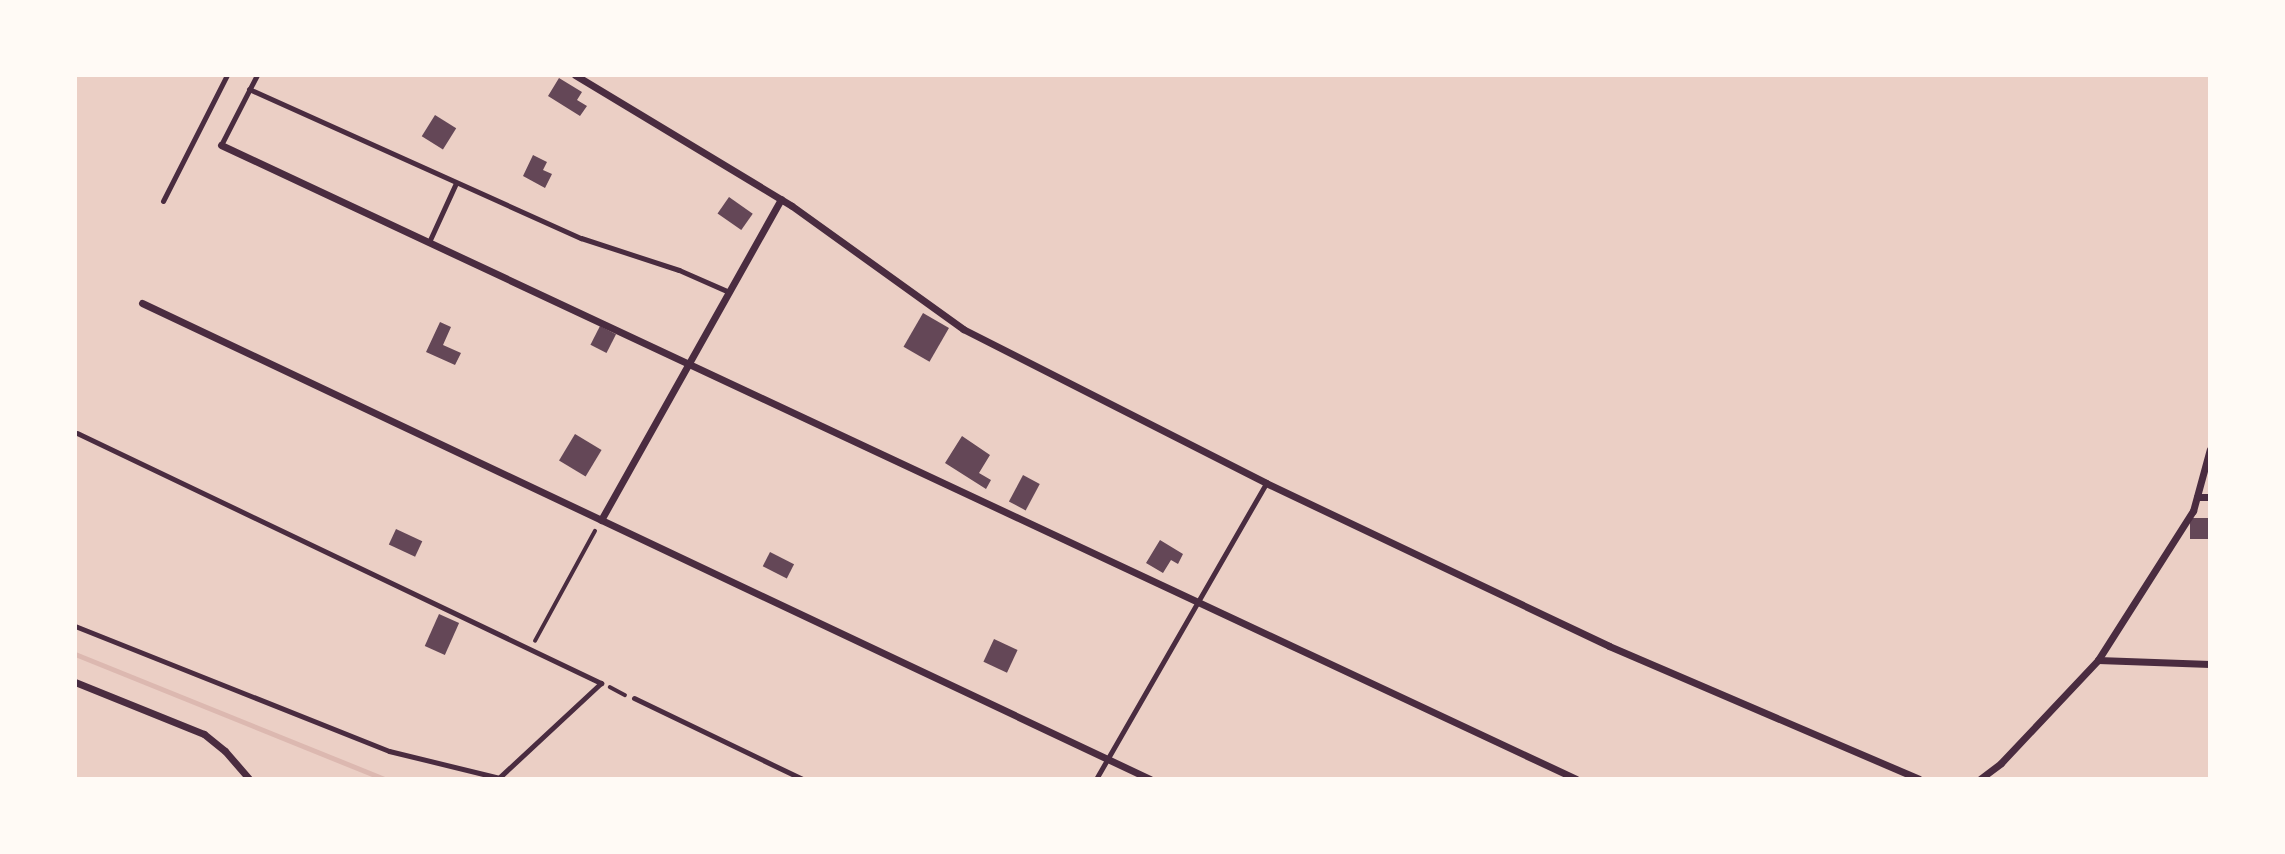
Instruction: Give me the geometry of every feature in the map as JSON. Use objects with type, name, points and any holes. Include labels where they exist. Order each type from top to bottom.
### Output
[{"type":"street","points":[[575,75],[781,199],[963,329],[1266,483],[1609,646],[1919,779]]},
{"type":"street","points":[[221,145],[1576,779]]},
{"type":"street","points":[[601,520],[781,199]]},
{"type":"street","points":[[142,303],[1150,779]]},
{"type":"street","points":[[1980,779],[2001,763],[2098,660],[2193,511],[2210,449]]},
{"type":"street","points":[[2197,497],[2210,497]]},
{"type":"street","points":[[2098,660],[2210,664]]},
{"type":"street","points":[[75,682],[204,734],[225,751],[249,779]]},
{"type":"lane","points":[[163,201],[227,75]]},
{"type":"lane","points":[[221,145],[257,75]]},
{"type":"lane","points":[[249,89],[581,237],[667,265],[729,292]]},
{"type":"lane","points":[[429,242],[456,183]]},
{"type":"lane","points":[[75,626],[389,751],[502,778],[601,683],[77,433]]},
{"type":"lane","points":[[1096,779],[1266,483]]},
{"type":"lane","points":[[634,698],[802,779]]},
{"type":"path","points":[[530,649],[601,520]]},
{"type":"path","points":[[601,683],[634,698]]},
{"type":"shaded area","points":[[75,75],[2210,75],[2210,779],[75,779]]},
{"type":"building","points":[[559,78],[582,92],[577,100],[587,106],[580,116],[548,96]]},
{"type":"building","points":[[435,115],[456,128],[443,149],[422,136]]},
{"type":"building","points":[[533,155],[547,162],[543,170],[552,174],[545,188],[523,176]]},
{"type":"building","points":[[729,197],[753,214],[741,230],[718,213]]},
{"type":"building","points":[[923,313],[949,328],[929,362],[904,347]]},
{"type":"building","points":[[440,322],[451,327],[443,345],[461,353],[455,365],[426,352]]},
{"type":"building","points":[[600,326],[616,334],[607,353],[590,345]]},
{"type":"building","points":[[575,434],[602,450],[586,477],[559,461]]},
{"type":"building","points":[[962,436],[990,455],[979,473],[991,480],[986,489],[945,463]]},
{"type":"building","points":[[1023,475],[1040,484],[1026,510],[1009,501]]},
{"type":"building","points":[[2190,518],[2210,518],[2210,539],[2190,539]]},
{"type":"building","points":[[396,529],[422,541],[415,557],[389,544]]},
{"type":"building","points":[[1160,540],[1183,554],[1178,564],[1171,560],[1163,573],[1146,563]]},
{"type":"building","points":[[770,552],[794,564],[787,579],[763,566]]},
{"type":"building","points":[[439,614],[459,623],[445,655],[425,646]]},
{"type":"building","points":[[994,639],[1018,650],[1007,673],[983,662]]},
{"type":"waterway","points":[[75,654],[384,779]]}]
